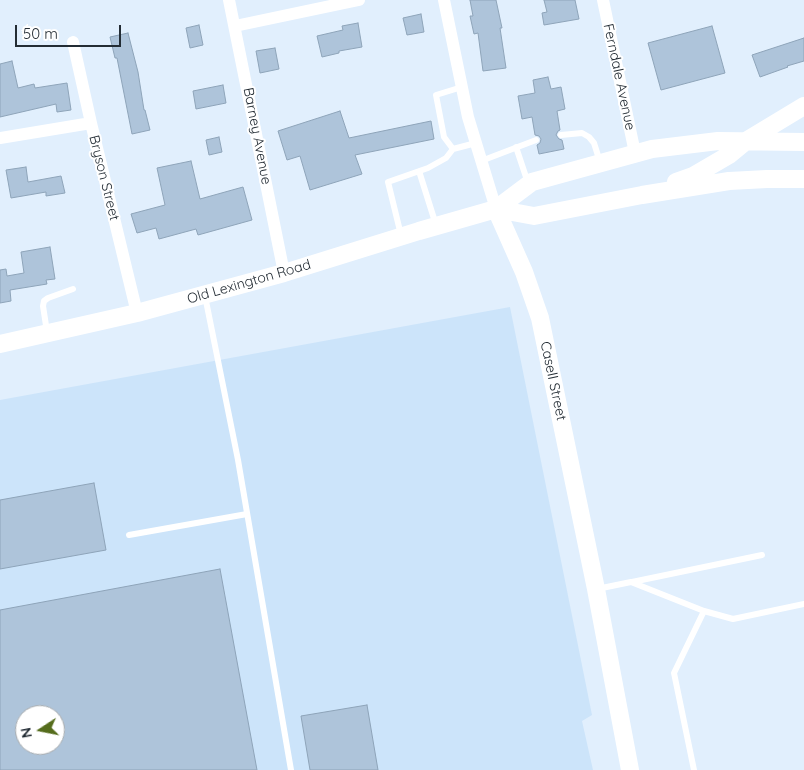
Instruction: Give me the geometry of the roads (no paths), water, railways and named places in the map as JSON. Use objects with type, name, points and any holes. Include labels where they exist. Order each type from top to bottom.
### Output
[{"type":"main road","points":[[642,195],[694,176],[729,155],[746,141],[804,106]]},
{"type":"main road","name":"Old Lexington Road","points":[[0,344],[137,313],[284,273],[496,209],[532,182],[635,153],[652,149],[718,141],[804,142]]},
{"type":"main road","points":[[642,195],[729,181],[804,179]]},
{"type":"main road","name":"Old Lexington Road","points":[[496,209],[534,216],[642,195]]},
{"type":"main road","name":"Casell Street","points":[[496,209],[524,272],[540,318],[596,589],[630,770]]},
{"type":"street","name":"Barney Avenue","points":[[229,0],[284,273]]},
{"type":"street","points":[[235,26],[359,0]]},
{"type":"street","name":"Casell Street","points":[[444,0],[468,117],[496,209]]},
{"type":"street","name":"Ferndale Avenue","points":[[603,0],[635,153]]},
{"type":"street","name":"Bryson Street","points":[[73,42],[137,313]]},
{"type":"street","points":[[0,138],[91,123]]},
{"type":"lane","points":[[453,149],[444,137],[436,95],[462,87]]},
{"type":"lane","points":[[561,135],[582,133],[589,137],[594,143],[600,163]]},
{"type":"lane","points":[[481,160],[536,140]]},
{"type":"lane","points":[[402,237],[388,182],[428,168],[446,158],[453,149],[476,143]]},
{"type":"lane","points":[[516,147],[528,184]]},
{"type":"lane","points":[[419,171],[436,226]]},
{"type":"lane","points":[[47,334],[44,301],[73,289]]},
{"type":"lane","points":[[204,295],[238,460],[291,770]]},
{"type":"lane","points":[[129,535],[247,514]]},
{"type":"lane","points":[[596,589],[762,555]]},
{"type":"lane","points":[[631,582],[704,611],[733,619],[804,604]]},
{"type":"lane","points":[[694,770],[674,673],[704,611]]}]
